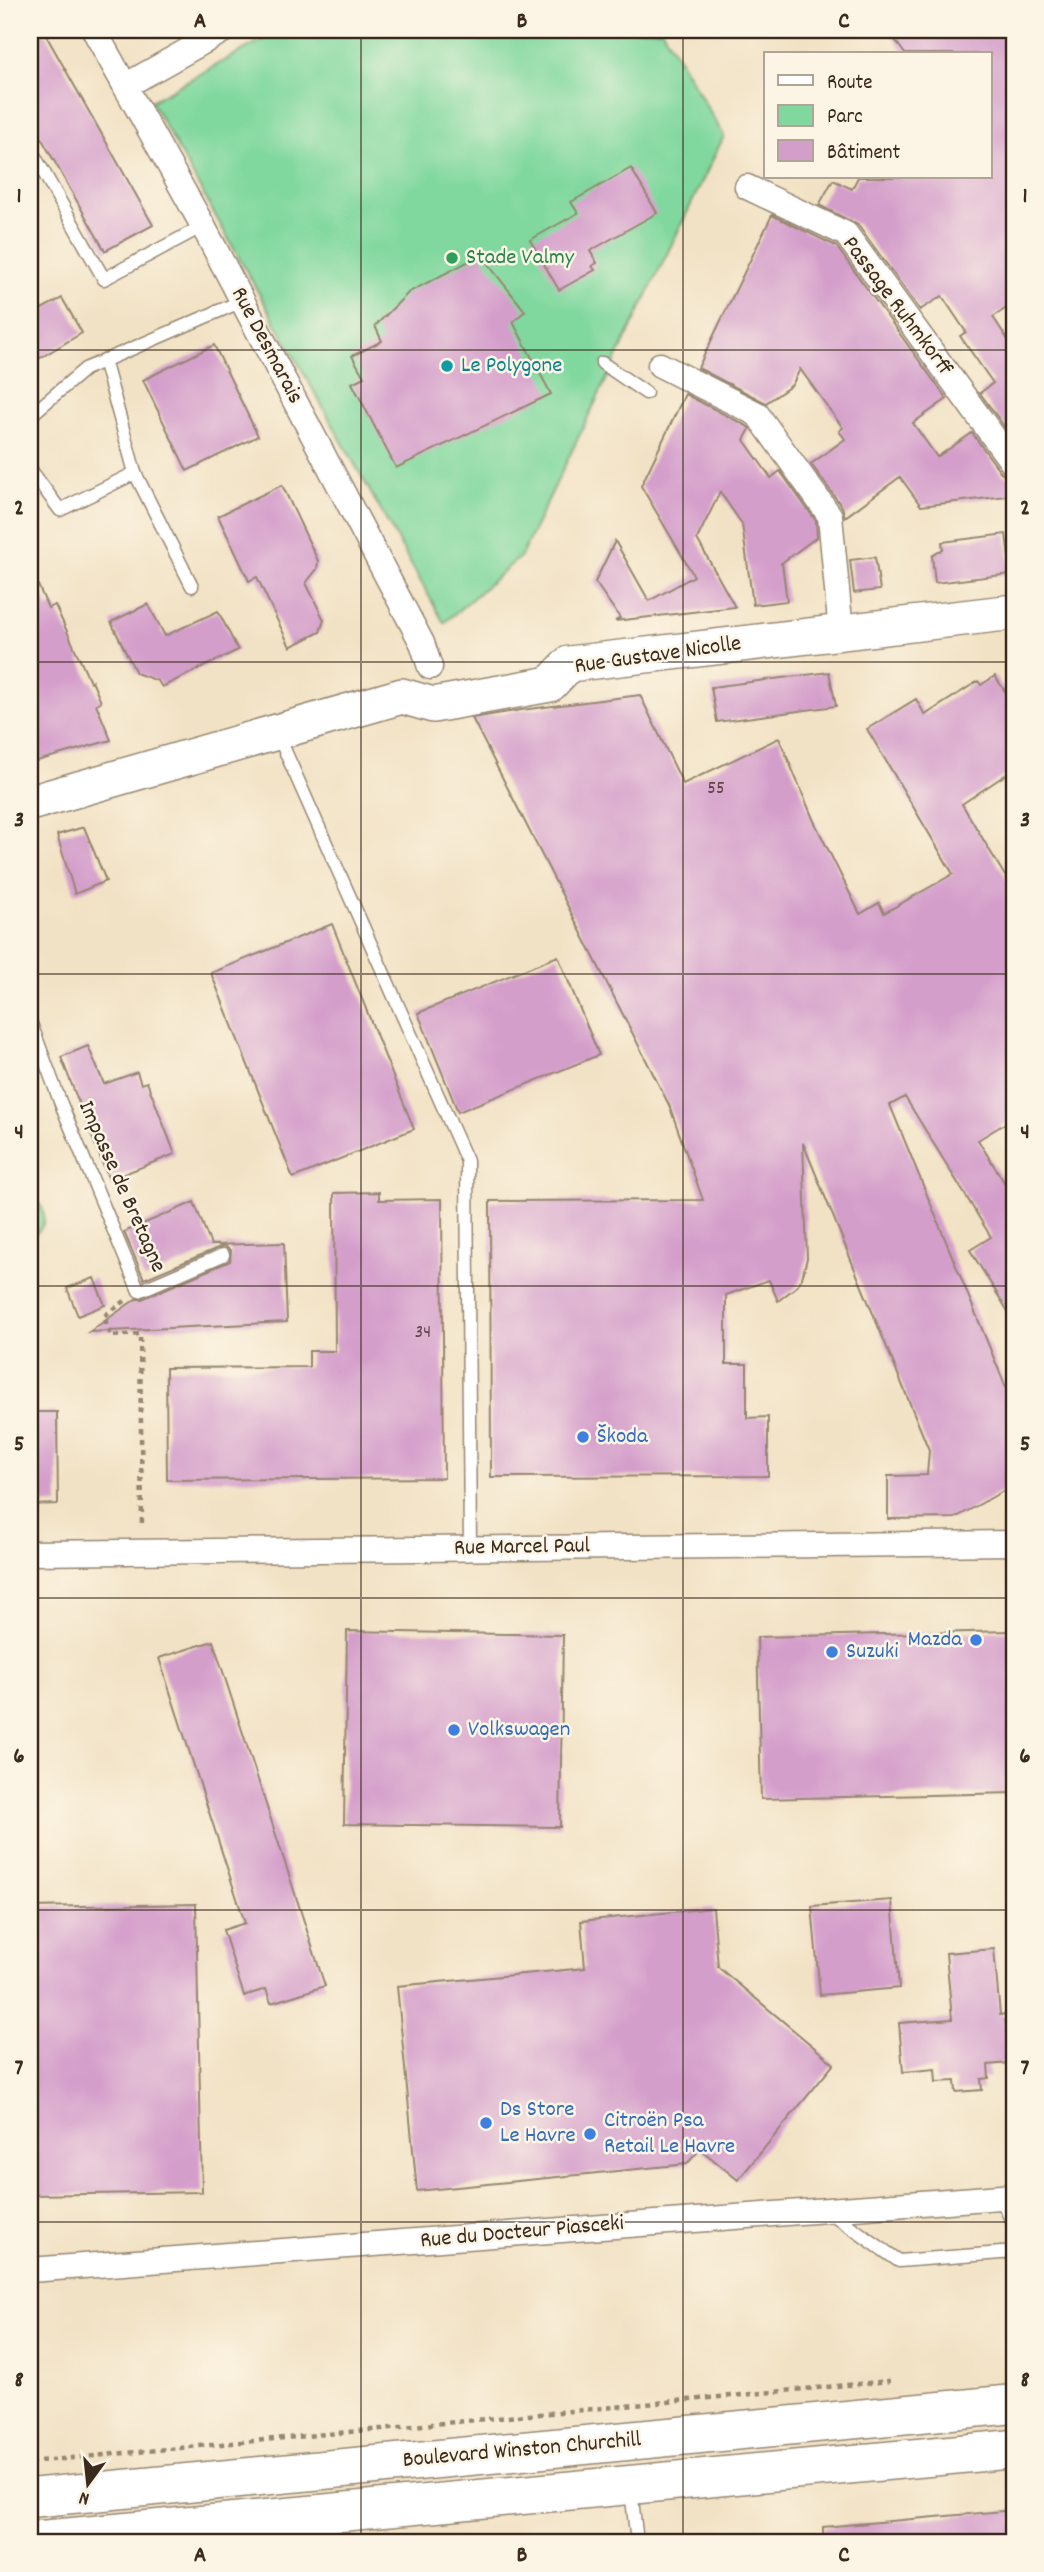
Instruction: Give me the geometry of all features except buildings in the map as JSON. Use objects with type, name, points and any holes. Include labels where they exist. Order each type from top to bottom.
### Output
[{"type":"main road","name":"Boulevard Winston Churchill","points":[[30,2498],[1014,2404]]},
{"type":"main road","name":"Boulevard Winston Churchill","points":[[30,2541],[1014,2449]]},
{"type":"street","name":"Rue Desmarais","points":[[94,30],[203,226],[422,643],[430,667]]},
{"type":"street","points":[[125,86],[224,30]]},
{"type":"street","name":"Passage Ruhmkorff","points":[[747,187],[846,234],[1014,465]]},
{"type":"street","points":[[660,365],[757,414],[830,516],[841,632]]},
{"type":"street","name":"Rue Gustave Nicolle","points":[[30,803],[392,699],[433,705],[550,684],[569,664],[1014,612]]},
{"type":"street","name":"Rue Marcel Paul","points":[[30,1553],[1014,1542]]},
{"type":"street","name":"Rue du Docteur Piasceki","points":[[30,2270],[1007,2196]]},
{"type":"lane","points":[[30,148],[104,279],[203,226]]},
{"type":"lane","points":[[30,416],[85,369],[242,301]]},
{"type":"lane","points":[[104,360],[135,473],[192,586]]},
{"type":"lane","points":[[602,363],[646,393]]},
{"type":"lane","points":[[30,469],[60,510],[135,473]]},
{"type":"lane","points":[[277,732],[467,1161],[470,1548]]},
{"type":"lane","name":"Impasse de Bretagne","points":[[30,1021],[66,1116],[139,1290],[223,1255]]},
{"type":"lane","points":[[1007,2196],[1014,2225]]},
{"type":"lane","points":[[825,2209],[898,2261],[1014,2252]]},
{"type":"lane","points":[[630,2484],[637,2542]]},
{"type":"path","points":[[139,1290],[104,1317],[111,1336],[140,1334],[142,1551]]},
{"type":"path","points":[[30,2462],[903,2380]]},
{"type":"green space","name":"Stade Valmy","points":[[280,30],[662,30],[724,136],[521,556],[444,623],[151,101]]},
{"type":"green space","points":[[30,1196],[40,1205],[44,1217],[41,1228],[30,1237]]},
{"type":"place","name":"Stade Valmy","points":[[452,258]]},
{"type":"place","name":"Le Polygone","points":[[447,366]]},
{"type":"place","name":"Škoda","points":[[583,1437]]},
{"type":"place","name":"Mazda","points":[[976,1640]]},
{"type":"place","name":"Suzuki","points":[[832,1652]]},
{"type":"place","name":"Volkswagen","points":[[454,1730]]},
{"type":"place","name":"Ds Store Le Havre","points":[[486,2123]]},
{"type":"place","name":"Citroën Psa Retail Le Havre","points":[[590,2134]]}]
